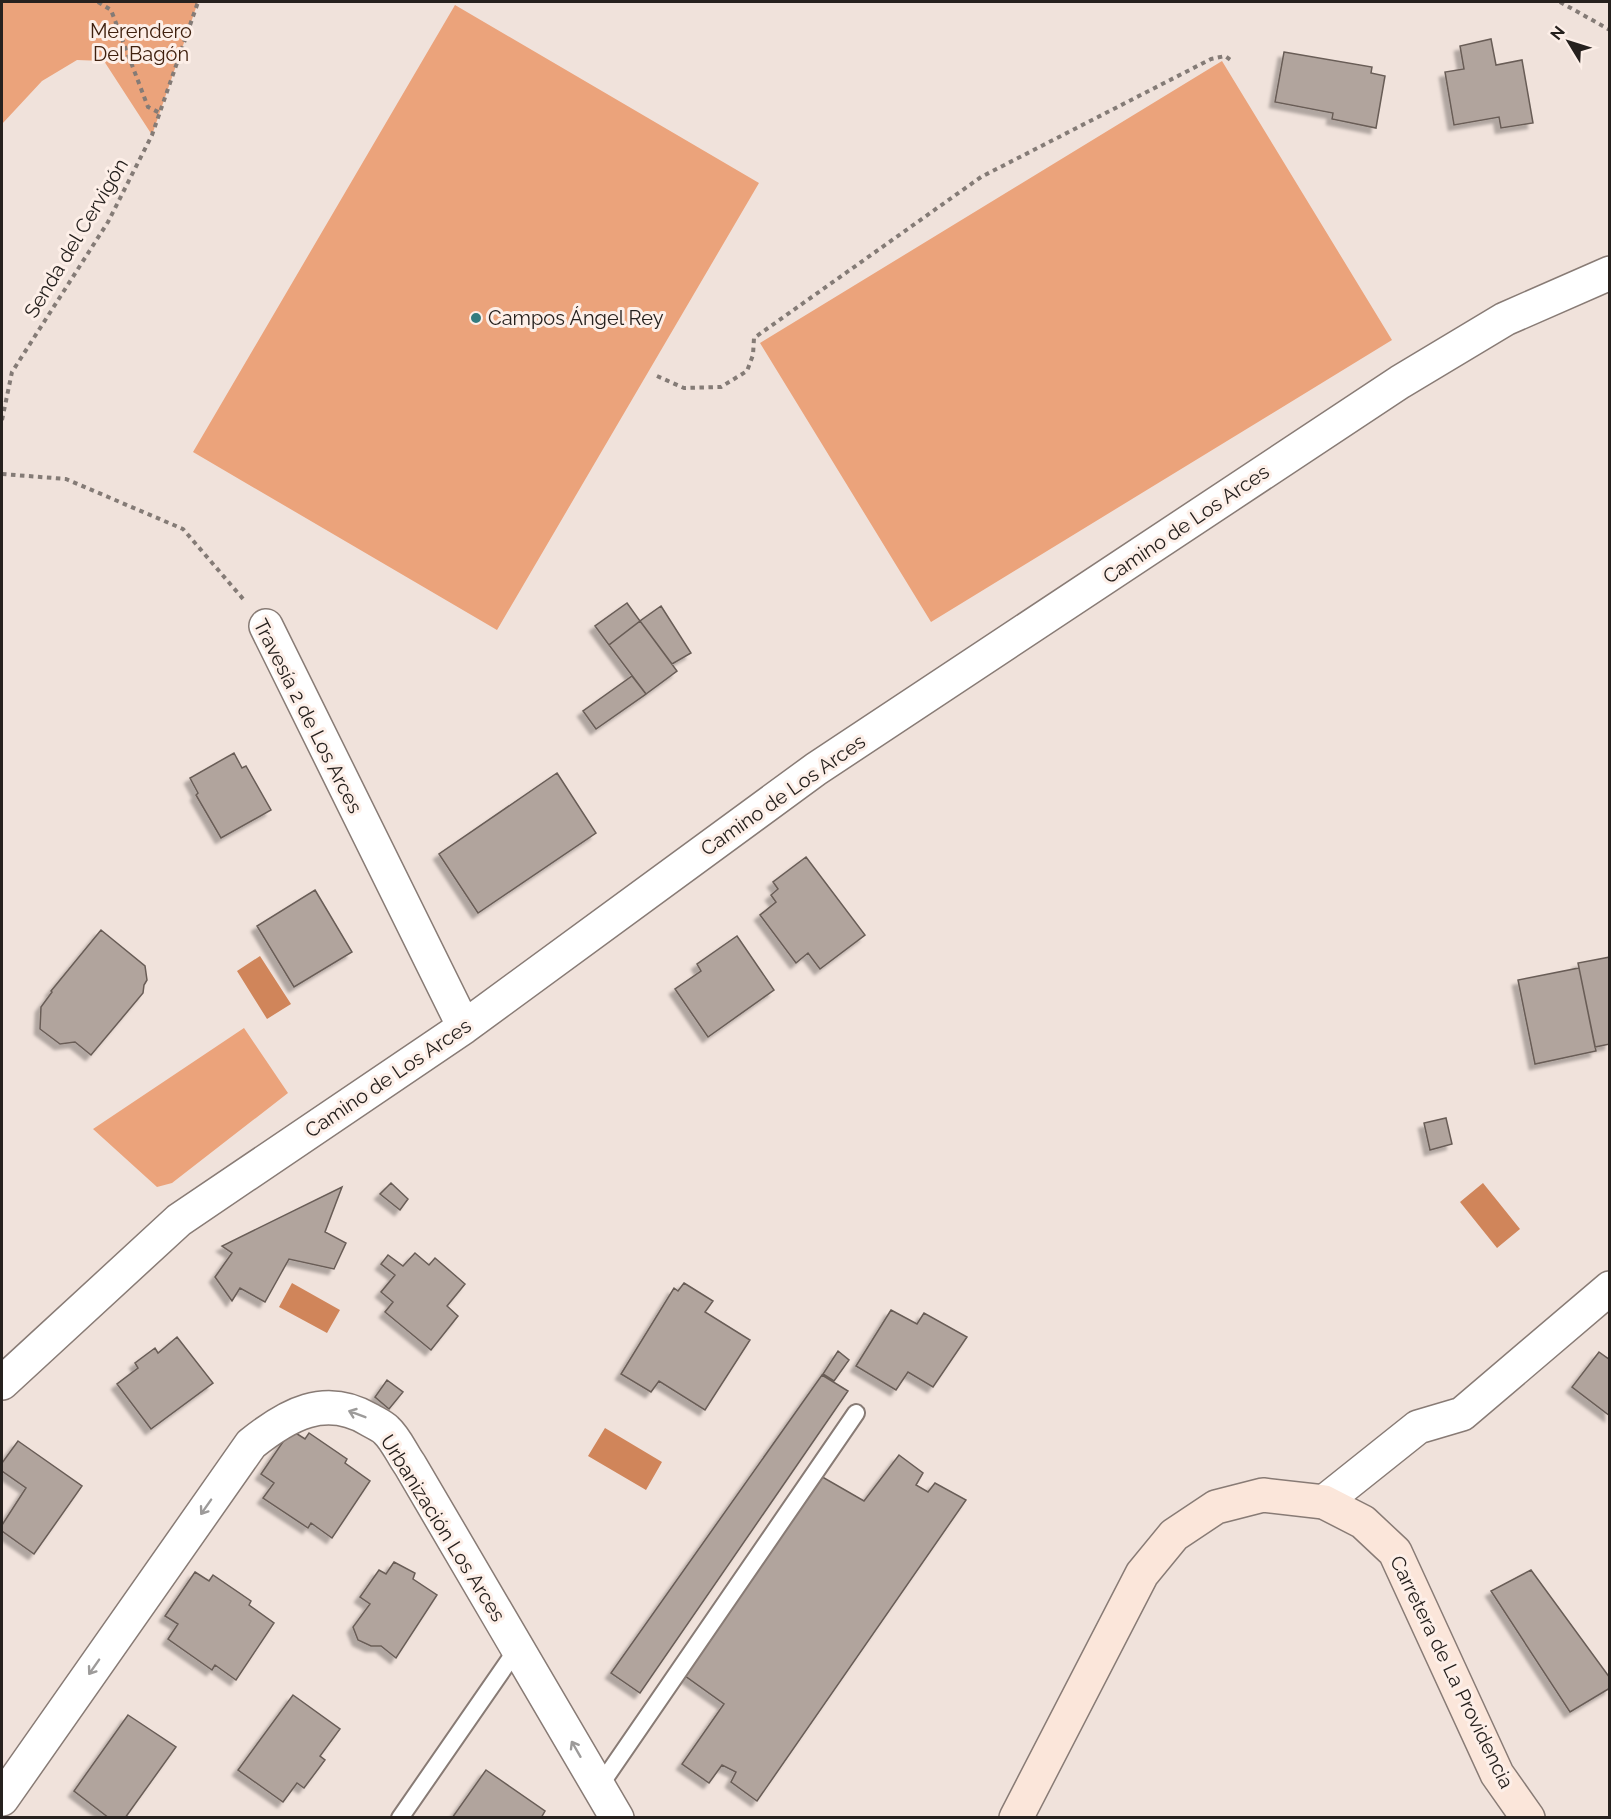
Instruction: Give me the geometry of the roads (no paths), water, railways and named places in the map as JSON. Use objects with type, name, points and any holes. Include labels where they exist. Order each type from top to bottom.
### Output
[{"type":"street","name":"Camino de Los Arces","points":[[2,1383],[179,1220],[464,1027],[816,769],[1400,382],[1505,319],[1610,273]]},
{"type":"street","name":"Travesía 2 de Los Arces","points":[[266,626],[464,1027]]},
{"type":"street","points":[[1324,1502],[1418,1427],[1462,1414],[1610,1288]]},
{"type":"street","name":"Urbanización Los Arces","points":[[2,1799],[251,1444],[276,1424],[305,1411],[334,1407],[361,1414],[387,1430],[410,1465],[617,1818]]},
{"type":"street","name":"Carretera de La Providencia","points":[[1016,1818],[1142,1574],[1174,1535],[1216,1507],[1263,1495],[1324,1502],[1363,1522],[1395,1552],[1497,1774],[1528,1818]]},
{"type":"lane","points":[[599,1787],[856,1413]]},
{"type":"lane","points":[[400,1818],[517,1649]]},
{"type":"place","name":"Campos Ángel Rey","points":[[476,318]]},
{"type":"park label","name":"Merendero Del Bagón","points":[[141,42]]}]
